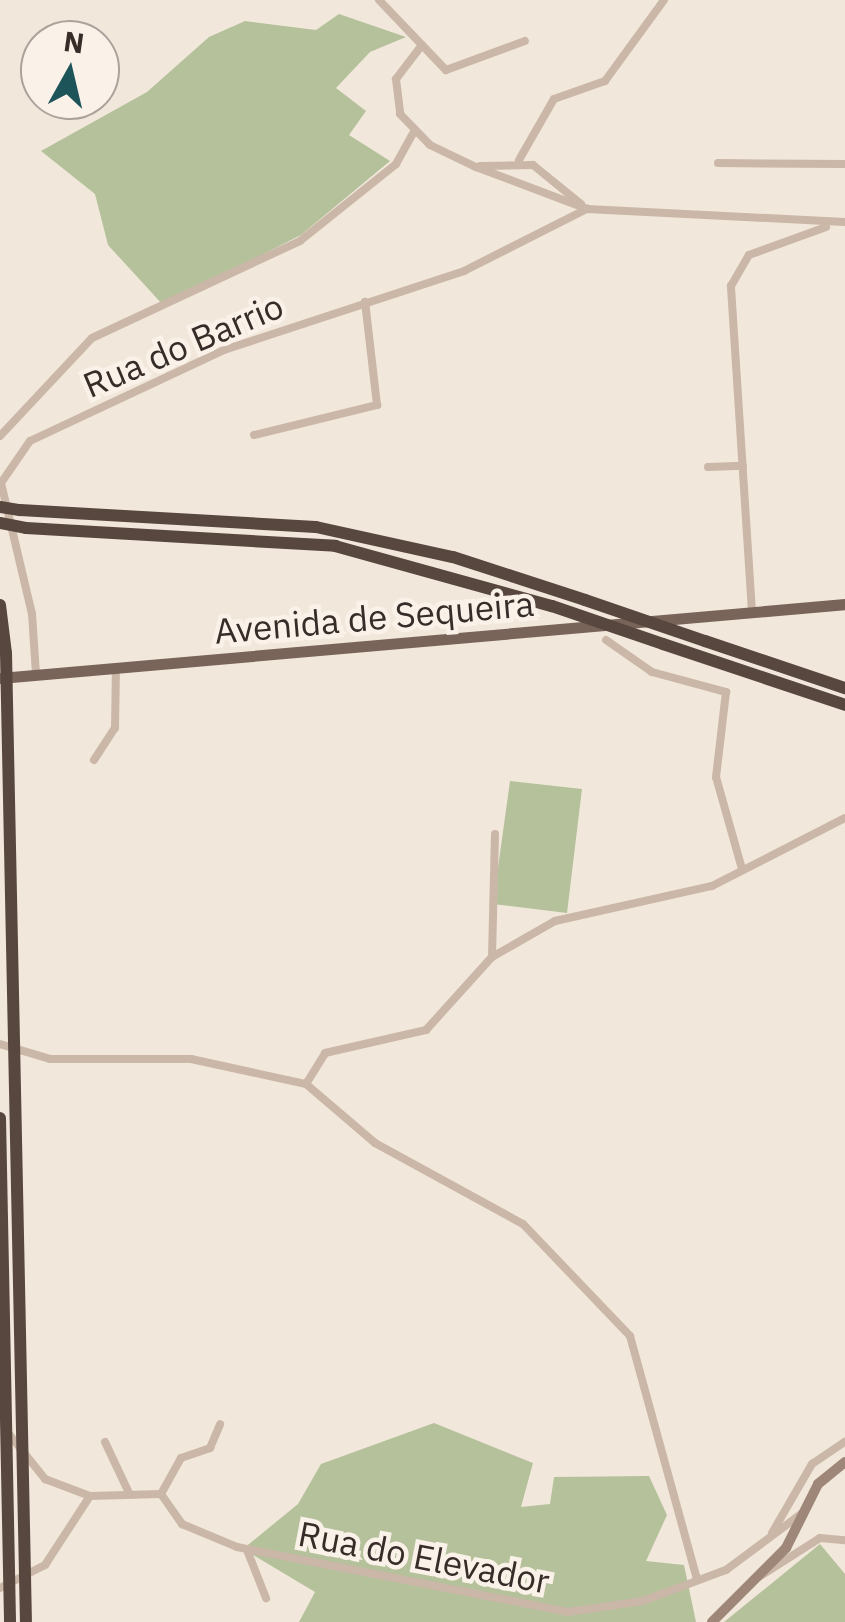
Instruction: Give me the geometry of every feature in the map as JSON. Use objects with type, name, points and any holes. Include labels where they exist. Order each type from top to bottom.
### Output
[{"type":"highway","points":[[0,506],[316,527],[452,556],[845,688]]},
{"type":"highway","points":[[0,523],[26,528],[335,546],[552,606],[845,705]]},
{"type":"highway","points":[[0,604],[6,652],[26,1622]]},
{"type":"highway","points":[[0,1118],[10,1622]]},
{"type":"main road","name":"Avenida de Sequeira","points":[[0,678],[845,604]]},
{"type":"street","points":[[379,0],[446,70],[526,41]]},
{"type":"street","points":[[519,160],[554,100],[605,81],[664,0]]},
{"type":"street","points":[[422,46],[396,79],[414,132],[476,167],[587,209],[798,230],[845,222]]},
{"type":"street","points":[[0,436],[92,338],[300,241],[396,164],[414,132]]},
{"type":"street","points":[[476,167],[519,160],[587,209]]},
{"type":"street","points":[[718,163],[845,164]]},
{"type":"street","name":"Rua do Barrio","points":[[36,674],[3,470],[53,429],[224,350],[464,271],[587,209]]},
{"type":"street","points":[[752,612],[732,286],[737,268],[798,230]]},
{"type":"street","points":[[254,435],[377,405],[365,302]]},
{"type":"street","points":[[708,467],[743,466]]},
{"type":"street","points":[[606,640],[652,672],[726,692],[716,777],[742,870]]},
{"type":"street","points":[[94,760],[115,728],[116,668]]},
{"type":"street","points":[[306,1084],[325,1052],[426,1030],[492,957],[555,921],[712,886],[845,818]]},
{"type":"street","points":[[492,957],[495,834]]},
{"type":"street","points":[[0,1044],[50,1059],[191,1058],[306,1084],[375,1143],[523,1224],[630,1336],[697,1580]]},
{"type":"street","points":[[0,1420],[35,1472],[90,1496],[160,1494],[181,1458],[210,1448],[220,1424]]},
{"type":"street","points":[[105,1442],[128,1494]]},
{"type":"street","points":[[770,1537],[812,1464],[845,1442]]},
{"type":"street","points":[[712,1622],[786,1548],[825,1475],[845,1462]]},
{"type":"street","name":"Rua do Elevador","points":[[160,1494],[182,1524],[248,1550],[567,1612],[697,1580],[804,1512]]},
{"type":"street","points":[[0,1588],[45,1565],[90,1496]]},
{"type":"street","points":[[754,1580],[820,1538],[845,1540]]},
{"type":"street","points":[[248,1550],[266,1598]]},
{"type":"green space","points":[[339,14],[406,37],[370,52],[336,88],[366,111],[349,135],[390,161],[301,235],[163,305],[108,245],[95,194],[41,151],[97,120],[120,120],[120,107],[147,92],[209,37],[245,21],[316,30]]},
{"type":"green space","points":[[510,781],[582,789],[567,913],[493,904]]},
{"type":"green space","points":[[434,1423],[533,1463],[521,1507],[550,1504],[554,1477],[649,1476],[667,1515],[646,1561],[684,1565],[696,1622],[299,1622],[315,1592],[243,1549],[298,1504],[321,1464]]},
{"type":"green space","points":[[820,1544],[845,1574],[845,1622],[724,1622]]}]
